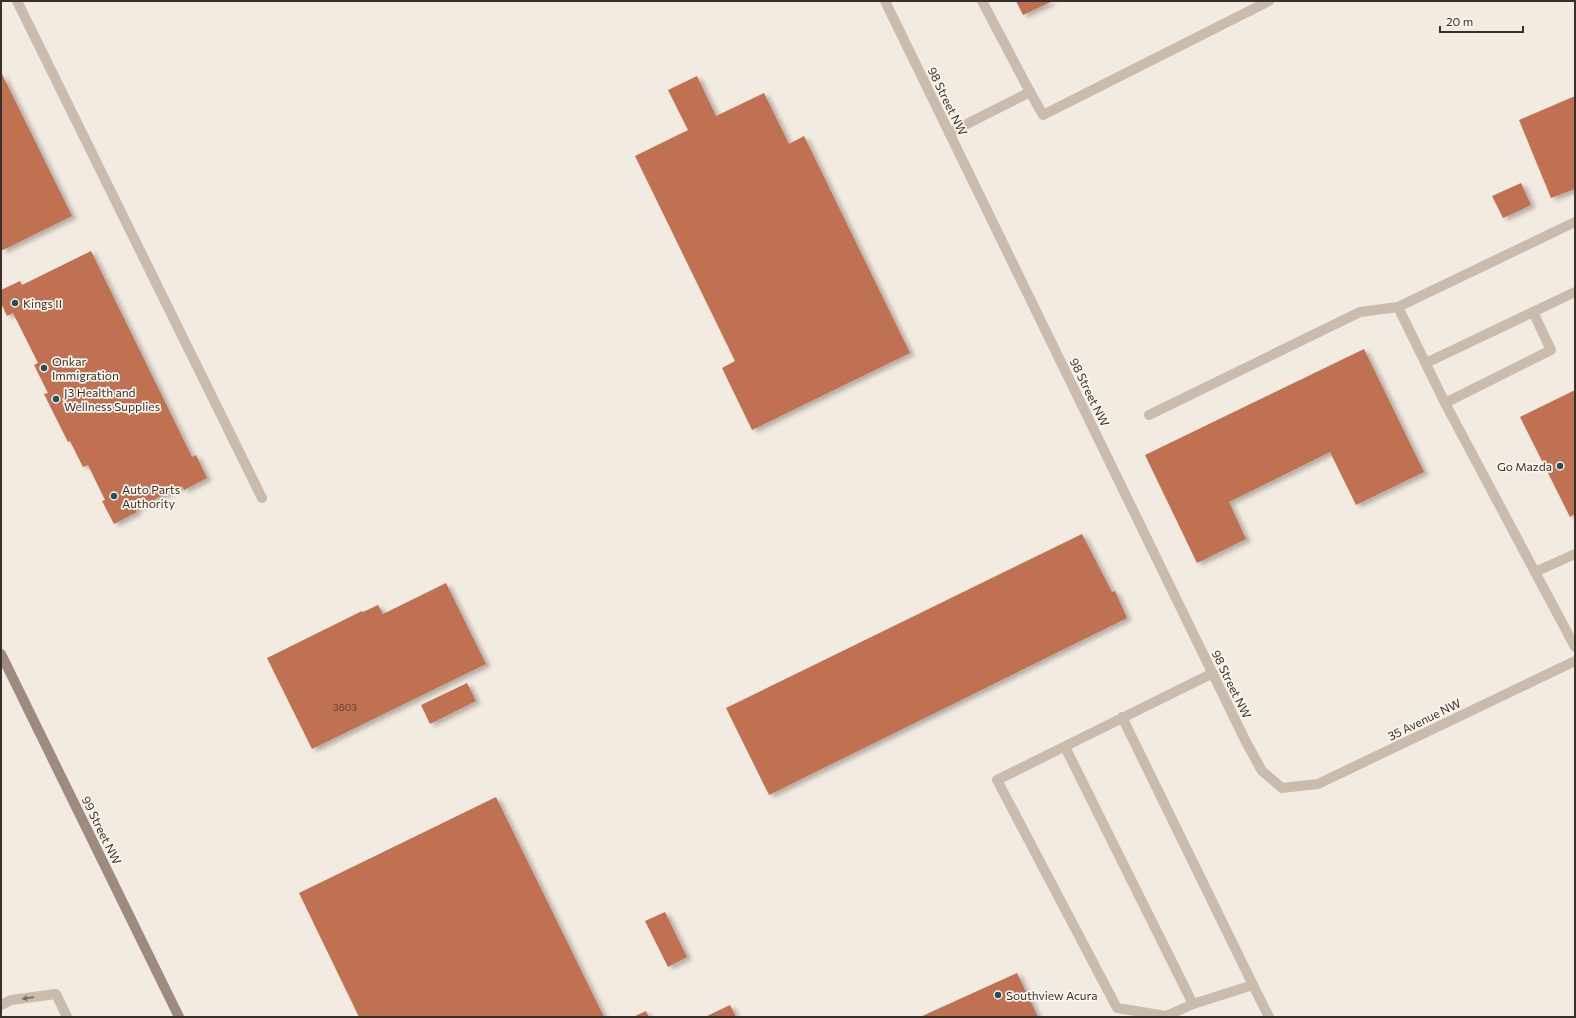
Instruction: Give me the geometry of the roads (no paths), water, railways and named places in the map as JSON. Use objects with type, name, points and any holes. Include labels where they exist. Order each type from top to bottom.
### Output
[{"type":"main road","name":"99 Street NW","points":[[1,654],[179,1017]]},
{"type":"street","points":[[17,1],[262,498]]},
{"type":"street","name":"98 Street NW","points":[[885,1],[1262,771],[1282,788]]},
{"type":"street","points":[[982,1],[1043,115],[1269,1]]},
{"type":"street","points":[[949,133],[1030,92]]},
{"type":"street","points":[[1149,415],[1360,312],[1398,307],[1575,222]]},
{"type":"street","points":[[1426,363],[1575,292]]},
{"type":"street","points":[[1398,307],[1445,403],[1575,647]]},
{"type":"street","points":[[1445,403],[1551,350],[1533,312]]},
{"type":"street","points":[[1535,572],[1575,554]]},
{"type":"street","name":"35 Avenue NW","points":[[1282,788],[1318,784],[1575,661]]},
{"type":"street","points":[[1213,673],[997,780],[1117,1008],[1166,1016],[1193,1004],[1253,985]]},
{"type":"street","points":[[1122,717],[1269,1017]]},
{"type":"street","points":[[1065,747],[1193,1004]]},
{"type":"street","points":[[1,1005],[11,1000],[56,994],[67,1017]]},
{"type":"place","name":"Kings II","points":[[15,303]]},
{"type":"place","name":"Onkar Immigration","points":[[44,368]]},
{"type":"place","name":"J3 Health and Wellness Supplies","points":[[56,399]]},
{"type":"place","name":"Go Mazda","points":[[1560,466]]},
{"type":"place","name":"Auto Parts Authority","points":[[114,496]]},
{"type":"place","name":"Southview Acura","points":[[998,995]]}]
